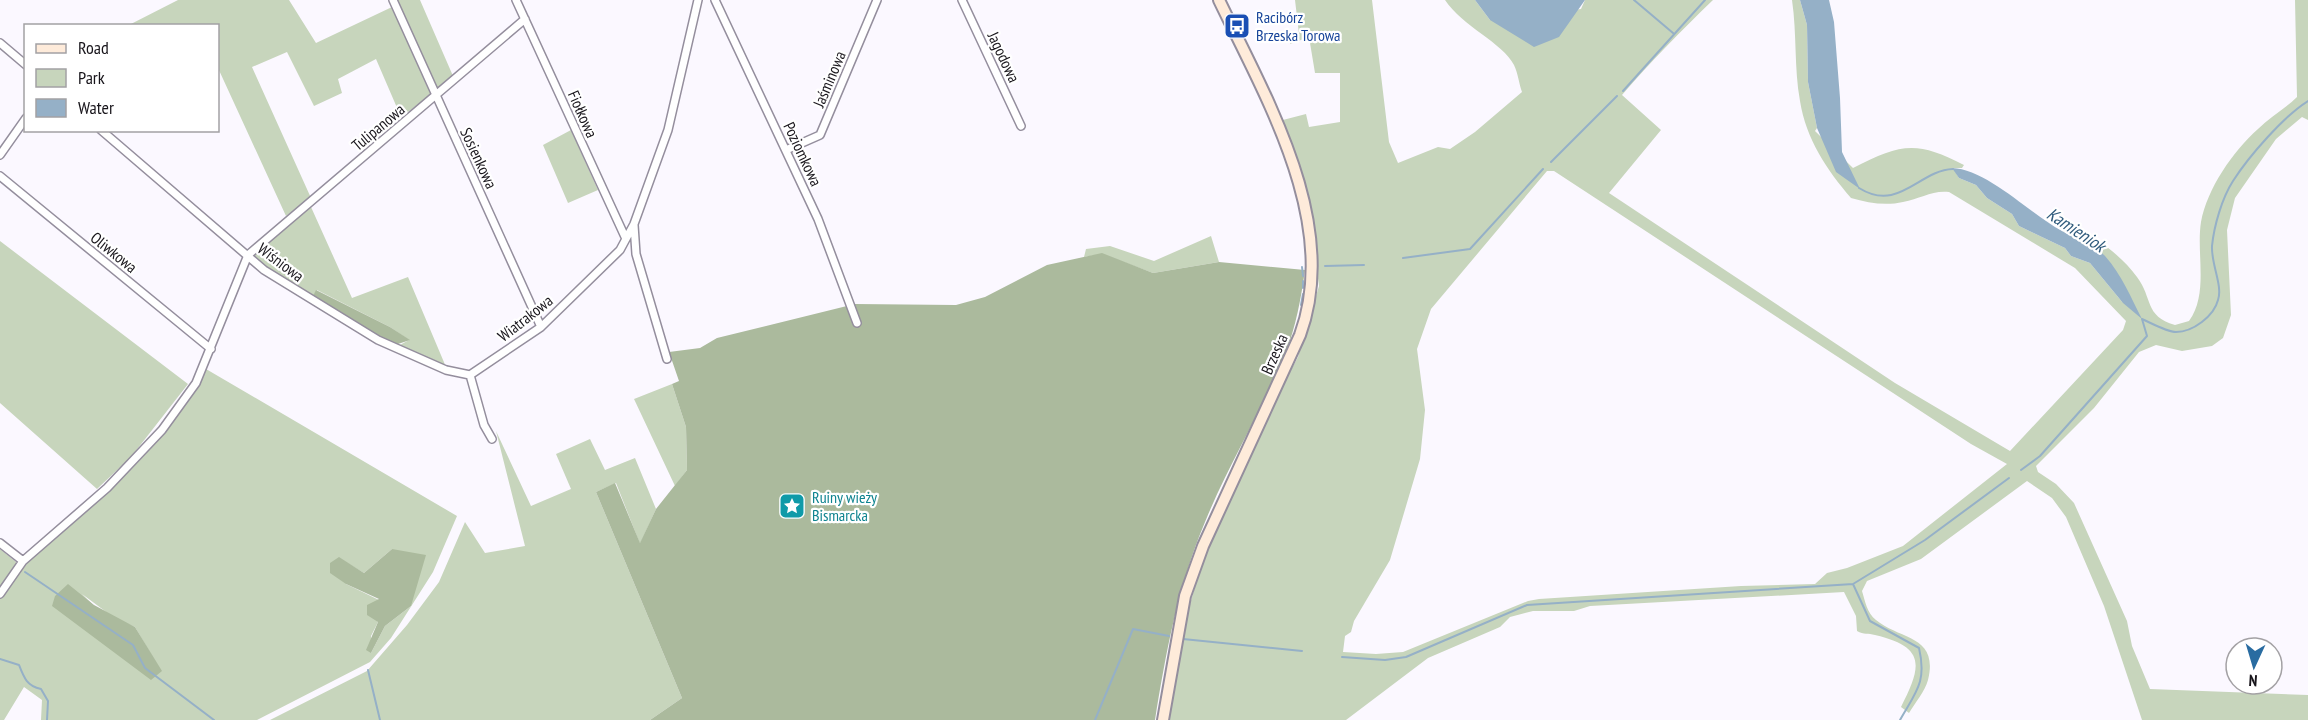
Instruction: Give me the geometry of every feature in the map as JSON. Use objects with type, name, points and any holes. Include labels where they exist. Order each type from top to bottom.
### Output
[{"type":"street","name":"Sosienkowa","points":[[393,0],[541,327]]},
{"type":"street","name":"Fiołkowa","points":[[516,0],[626,238]]},
{"type":"street","name":"Wiatrakowa","points":[[470,375],[541,327],[620,250],[634,224],[668,130],[698,0]]},
{"type":"street","name":"Poziomkowa","points":[[715,0],[818,219],[857,322]]},
{"type":"street","name":"Jaśminowa","points":[[786,150],[820,135],[877,0]]},
{"type":"street","name":"Jagodowa","points":[[962,0],[1021,126]]},
{"type":"street","name":"Brzeska","points":[[1163,720],[1185,596],[1203,546],[1300,335],[1310,302],[1313,278],[1311,240],[1296,178],[1269,106],[1219,0]]},
{"type":"street","name":"Tulipanowa","points":[[248,255],[525,19]]},
{"type":"street","points":[[0,43],[24,63]]},
{"type":"street","points":[[0,155],[24,121]]},
{"type":"street","name":"Wiśniowa","points":[[103,132],[264,270],[303,296],[378,340],[446,370],[470,375]]},
{"type":"street","name":"Oliwkowa","points":[[0,176],[211,349]]},
{"type":"street","name":"Wiatrakowa","points":[[634,224],[636,254],[667,359]]},
{"type":"street","points":[[620,250],[636,254]]},
{"type":"street","points":[[0,594],[23,561],[106,488],[162,430],[196,383],[248,255]]},
{"type":"street","points":[[470,375],[484,424],[492,439]]},
{"type":"street","points":[[0,543],[23,561]]},
{"type":"green space","points":[[178,0],[289,0],[316,43],[392,7],[431,95],[401,117],[376,59],[338,79],[342,93],[314,106],[287,52],[252,67],[311,198],[286,216],[219,70],[219,24],[131,24]]},
{"type":"green space","points":[[396,0],[420,0],[453,76],[438,89],[436,89]]},
{"type":"green space","points":[[1295,0],[1372,0],[1389,142],[1398,163],[1438,147],[1450,149],[1475,132],[1522,92],[1514,65],[1509,57],[1461,18],[1445,0],[1475,0],[1490,20],[1581,9],[1585,0],[1713,0],[1666,46],[1622,95],[1661,130],[1609,193],[1895,383],[2010,451],[2123,330],[2126,321],[2075,268],[1949,192],[1937,192],[1890,204],[1870,203],[1851,198],[1812,141],[1803,115],[1797,76],[1792,0],[1800,0],[1807,25],[1808,82],[1817,128],[1815,131],[1853,168],[1883,154],[1908,148],[1933,152],[1964,165],[1962,168],[1953,168],[1959,178],[1976,185],[1987,198],[2012,214],[2019,226],[2065,248],[2071,256],[2090,263],[2123,303],[2084,241],[2062,231],[2070,226],[2107,247],[2137,277],[2150,306],[2158,317],[2175,325],[2189,321],[2199,298],[2201,222],[2215,184],[2239,148],[2297,97],[2295,0],[2308,0],[2308,120],[2302,117],[2276,139],[2235,198],[2227,230],[2231,315],[2223,338],[2212,346],[2182,351],[2156,345],[2139,352],[2094,408],[2036,466],[2038,472],[2056,484],[2074,503],[2127,621],[2132,646],[2150,689],[2224,692],[2224,696],[2308,695],[2308,720],[2142,720],[2104,606],[2066,517],[2052,498],[2027,481],[1921,559],[1867,581],[1862,591],[1870,614],[1886,626],[1915,641],[1928,654],[1930,665],[1928,680],[1909,713],[1901,707],[1913,680],[1915,669],[1915,660],[1911,652],[1892,640],[1857,631],[1856,616],[1844,592],[1590,606],[1574,611],[1533,611],[1510,617],[1500,627],[1428,658],[1346,720],[1169,720],[1182,632],[1203,559],[1267,415],[1298,357],[1319,286],[1308,202],[1279,121],[1306,114],[1309,127],[1340,122],[1340,73],[1315,73],[1309,37],[1290,44],[1290,41],[1299,34]],"holes":[[[1547,171],[1554,171],[1971,444],[2007,464],[1903,546],[1847,568],[1827,573],[1815,584],[1741,586],[1539,599],[1528,601],[1403,652],[1376,654],[1343,652],[1345,636],[1351,632],[1354,621],[1390,560],[1420,459],[1425,410],[1417,349],[1431,309]]]},
{"type":"green space","points":[[571,130],[598,190],[568,203],[543,145]]},
{"type":"green space","points":[[311,207],[352,298],[408,277],[446,367],[398,346],[409,340],[390,327],[317,290],[312,298],[273,274],[252,255]]},
{"type":"green space","points":[[1211,236],[1219,262],[1153,273],[1102,254],[1084,257],[1086,249],[1110,246],[1154,261]]},
{"type":"green space","points":[[0,241],[188,384],[131,457],[97,489],[0,403]]},
{"type":"green space","points":[[1102,253],[1153,273],[1219,262],[1305,270],[1298,312],[1285,354],[1214,501],[1187,570],[1169,644],[1155,720],[650,720],[682,698],[596,492],[615,483],[640,543],[656,509],[687,470],[686,427],[672,384],[679,381],[669,352],[700,348],[717,338],[855,304],[956,305],[985,297],[1047,265]]},
{"type":"green space","points":[[316,290],[390,327],[410,340],[395,345],[312,298]]},
{"type":"green space","points":[[206,369],[457,516],[433,572],[391,638],[370,662],[257,720],[41,720],[42,700],[24,687],[4,720],[0,720],[0,549],[16,562],[17,576],[39,551],[99,500],[134,466],[167,430]],"holes":[[[392,549],[411,606],[385,626],[371,653],[371,636],[378,622],[375,618],[379,600],[346,584],[339,558],[364,573]],[[82,594],[113,617],[135,627],[161,671]]]},
{"type":"green space","points":[[672,384],[686,427],[687,470],[675,486],[634,399]]},
{"type":"green space","points":[[496,431],[531,506],[571,489],[556,454],[590,439],[605,470],[635,458],[656,509],[640,544],[616,483],[596,492],[682,698],[650,720],[270,720],[367,671],[407,625],[439,582],[465,522],[485,553],[525,546]]},
{"type":"green space","points":[[392,549],[426,555],[411,606],[385,626],[371,653],[366,650],[378,622],[367,615],[367,605],[379,599],[346,584],[330,573],[330,563],[339,557],[364,573]]},
{"type":"green space","points":[[68,584],[94,605],[135,627],[162,671],[151,680],[52,606],[55,596]]},
{"type":"water","points":[[1475,0],[1585,0],[1559,37],[1534,47],[1490,20]]},
{"type":"water","points":[[1800,0],[1829,0],[1834,22],[1842,152],[1860,189],[1836,172],[1817,128],[1808,82],[1807,25]]},
{"type":"water","points":[[1952,168],[1965,170],[1994,184],[2067,234],[2101,252],[2121,279],[2142,319],[2123,303],[2090,263],[2071,256],[2065,248],[2019,226],[2012,214],[1987,198],[1976,185],[1959,178]]},
{"type":"waterway","points":[[1634,0],[1673,33]]},
{"type":"waterway","points":[[1623,91],[1705,0]]},
{"type":"waterway","points":[[1551,162],[1617,96]]},
{"type":"waterway","name":"Kamieniok","points":[[2142,319],[2176,332],[2196,326],[2212,312],[2219,294],[2212,246],[2225,196],[2233,181],[2257,149],[2288,116],[2308,101]]},
{"type":"waterway","points":[[1403,258],[1470,249],[1543,169]]},
{"type":"waterway","name":"Kamieniok","points":[[1859,188],[1886,196],[1897,193],[1941,171],[1953,169]]},
{"type":"waterway","points":[[1325,266],[1364,265]]},
{"type":"waterway","points":[[1302,267],[1303,276]]},
{"type":"waterway","points":[[1303,281],[1303,288]]},
{"type":"waterway","points":[[1301,305],[1303,294]]},
{"type":"waterway","points":[[2021,470],[2040,456],[2147,336],[2142,319]]},
{"type":"waterway","points":[[1900,720],[1919,686],[1922,670],[1919,648],[1870,621],[1853,584],[1925,540],[2009,478]]},
{"type":"waterway","points":[[25,572],[133,645],[145,668],[214,720]]},
{"type":"waterway","points":[[1342,657],[1385,660],[1406,657],[1527,605],[1853,584]]},
{"type":"waterway","points":[[1095,720],[1133,629],[1169,636]]},
{"type":"waterway","points":[[1183,639],[1302,651]]},
{"type":"waterway","points":[[0,659],[19,665],[27,681],[32,686],[41,689],[48,701],[47,720]]},
{"type":"waterway","points":[[368,670],[380,720]]},
{"type":"place","name":"Racibórz Brzeska Torowa","points":[[1237,26]]},
{"type":"place","name":"Ruiny wieży Bismarcka","points":[[792,506]]}]
